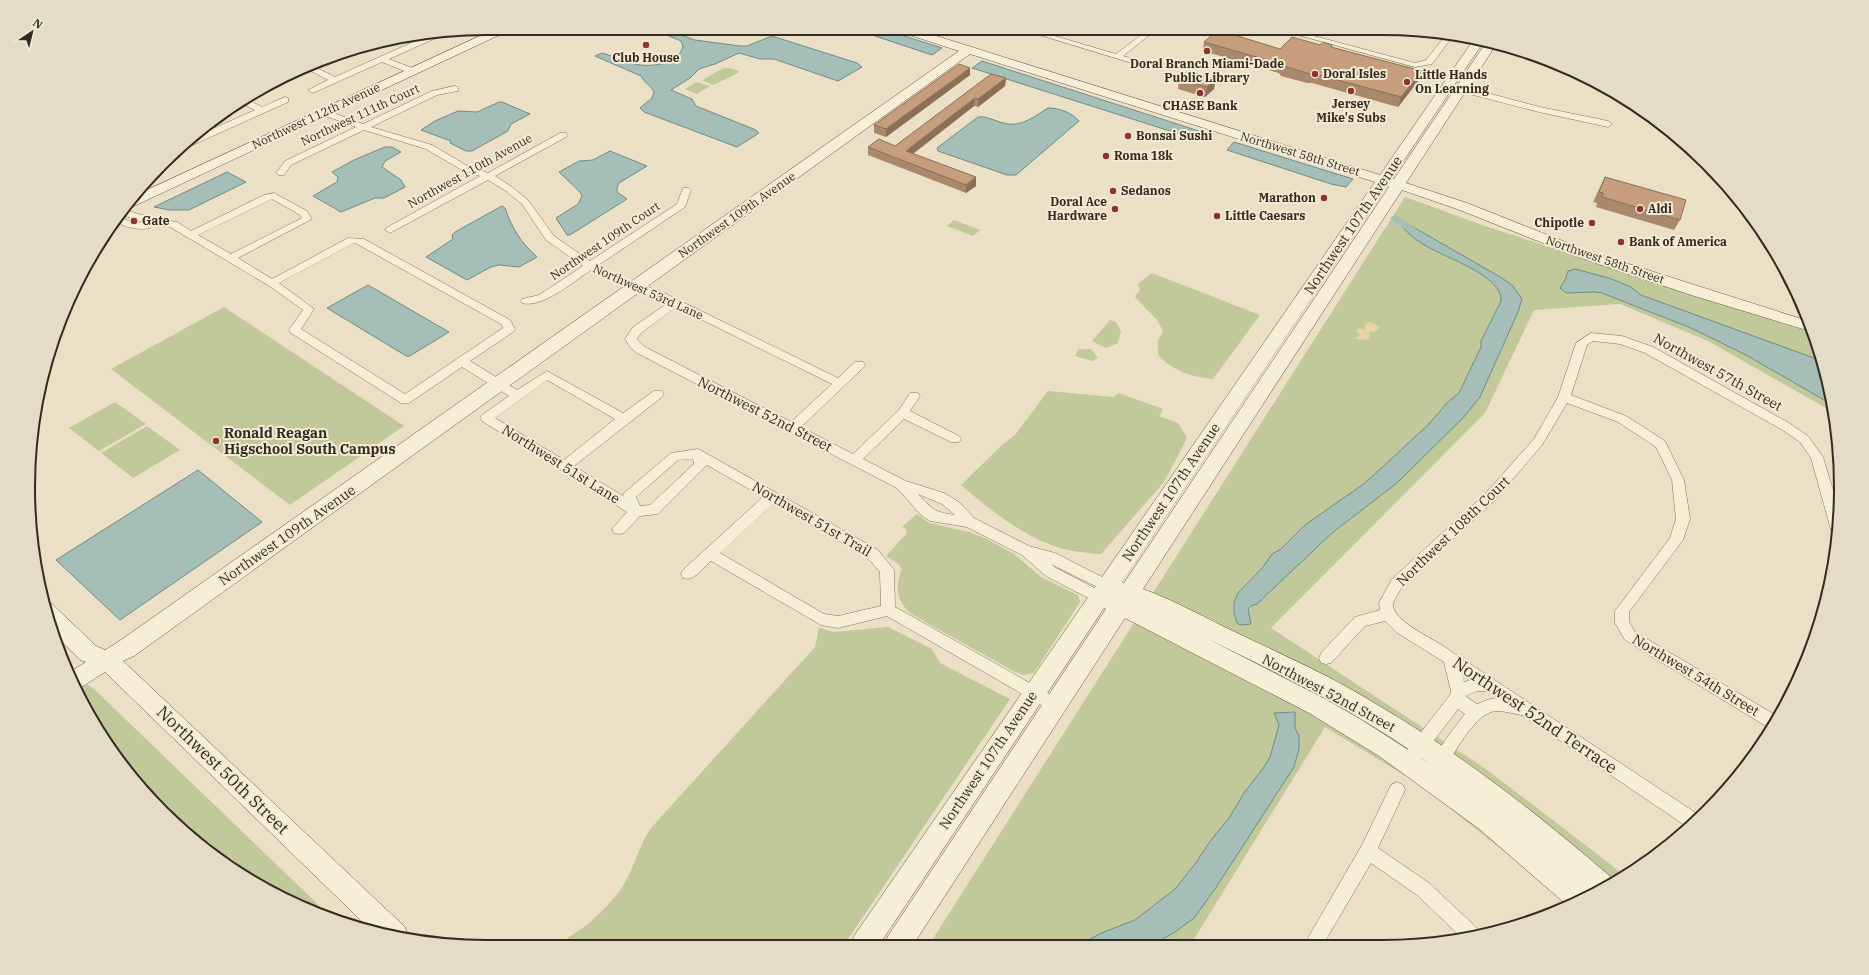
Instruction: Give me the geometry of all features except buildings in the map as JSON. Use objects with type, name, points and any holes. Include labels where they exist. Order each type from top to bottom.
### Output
[{"type":"street","name":"Northwest 112th Avenue","points":[[140,198],[491,35]]},
{"type":"street","name":"Northwest 58th Street","points":[[924,35],[971,48],[1393,179],[1461,197],[1564,237],[1799,312]]},
{"type":"street","name":"Northwest 58th Street","points":[[936,35],[971,48]]},
{"type":"street","points":[[1058,35],[1145,65]]},
{"type":"street","points":[[1118,56],[1145,35]]},
{"type":"street","points":[[1302,35],[1415,65],[1429,62],[1446,40]]},
{"type":"street","points":[[312,90],[426,39]]},
{"type":"street","name":"Northwest 107th Avenue","points":[[866,940],[1034,693],[1114,595],[1393,179],[1476,45]]},
{"type":"street","name":"Northwest 109th Avenue","points":[[78,679],[126,649],[971,48]]},
{"type":"street","name":"Northwest 107th Avenue","points":[[900,940],[1055,705],[1114,595],[1393,179],[1461,89],[1488,48]]},
{"type":"street","points":[[382,59],[412,71]]},
{"type":"street","points":[[313,69],[336,80]]},
{"type":"street","name":"Northwest 111th Court","points":[[281,173],[288,163],[435,93],[455,89]]},
{"type":"street","points":[[1461,89],[1539,109],[1608,124]]},
{"type":"street","points":[[200,139],[285,100]]},
{"type":"street","points":[[248,104],[262,111]]},
{"type":"street","name":"Northwest 53rd Lane","points":[[324,112],[363,127],[430,147],[464,167],[488,176],[509,189],[525,202],[550,238],[590,266],[635,288],[654,292],[839,383]]},
{"type":"street","name":"Northwest 110th Avenue","points":[[390,230],[563,135]]},
{"type":"street","name":"Northwest 58th Street","points":[[1393,179],[1541,238],[1614,265],[1804,325]]},
{"type":"street","name":"Northwest 109th Court","points":[[526,301],[543,297],[682,205],[686,190]]},
{"type":"street","points":[[192,234],[267,197],[274,196],[304,213],[307,219],[231,258]]},
{"type":"street","points":[[128,214],[139,218],[173,224],[272,283],[309,310],[295,330],[404,400],[509,329],[506,322],[360,241],[352,240],[272,283]]},
{"type":"street","points":[[122,222],[127,224],[142,226],[164,223]]},
{"type":"street","name":"Northwest 52nd Street","points":[[675,303],[637,330],[631,339],[641,350],[902,485],[935,494],[952,503],[969,522]]},
{"type":"street","name":"Northwest 108th Court","points":[[1388,609],[1397,582],[1489,498],[1538,442],[1564,397],[1582,343],[1591,337]]},
{"type":"street","name":"Northwest 57th Street","points":[[1591,337],[1622,340],[1667,358],[1804,439],[1817,457],[1833,513]]},
{"type":"street","points":[[462,362],[517,396],[547,375],[624,419]]},
{"type":"street","points":[[793,428],[859,365]]},
{"type":"street","points":[[564,467],[658,394]]},
{"type":"street","name":"Northwest 51st Lane","points":[[517,396],[486,418],[636,511]]},
{"type":"street","points":[[854,460],[903,413],[914,396]]},
{"type":"street","name":"Northwest 54th Street","points":[[1564,397],[1622,419],[1661,444],[1678,480],[1683,520],[1676,540],[1622,611],[1622,623],[1630,636],[1769,720]]},
{"type":"street","points":[[903,413],[954,438]]},
{"type":"street","points":[[619,529],[636,511],[653,510],[701,465],[698,454],[675,456],[629,496],[636,511]]},
{"type":"street","name":"Northwest 51st Trail","points":[[698,454],[873,554],[886,570],[888,610]]},
{"type":"street","name":"Northwest 52nd Street","points":[[902,485],[922,507],[935,517],[969,522],[1025,550],[1051,572],[1114,595],[1317,706],[1428,777],[1505,834],[1576,896]]},
{"type":"street","points":[[922,507],[925,502],[935,494]]},
{"type":"street","points":[[688,574],[773,496]]},
{"type":"street","points":[[709,554],[821,619],[838,622],[888,610],[1055,705]]},
{"type":"street","name":"Northwest 52nd Street","points":[[1114,595],[1140,597],[1332,691],[1366,710],[1442,758],[1525,821],[1598,884]]},
{"type":"street","points":[[1326,658],[1360,621],[1388,609]]},
{"type":"street","name":"Northwest 52nd Terrace","points":[[1388,609],[1401,628],[1450,658],[1689,819]]},
{"type":"street","name":"Northwest 50th Street","points":[[55,620],[88,653],[106,660],[388,929]]},
{"type":"street","points":[[1450,658],[1457,695],[1482,710],[1508,706],[1526,709]]},
{"type":"street","points":[[1407,763],[1457,695],[1477,684],[1489,684],[1489,701],[1428,777]]},
{"type":"street","points":[[1316,940],[1368,851],[1397,790]]},
{"type":"street","points":[[1368,851],[1423,889],[1468,931]]},
{"type":"green space","points":[[724,68],[739,71],[738,73],[713,85],[703,81],[704,79]]},
{"type":"green space","points":[[697,82],[710,86],[697,94],[685,89]]},
{"type":"green space","points":[[1405,197],[1488,227],[1806,330],[1819,370],[1827,408],[1708,341],[1620,304],[1534,310],[1485,413],[1271,628],[1486,769],[1619,872],[1564,902],[1557,893],[1419,784],[1325,727],[1193,940],[932,940]]},
{"type":"green space","points":[[954,220],[980,230],[973,236],[947,226]]},
{"type":"green space","points":[[1152,273],[1260,315],[1213,379],[1197,377],[1176,369],[1158,355],[1158,341],[1163,331],[1157,320],[1135,297],[1140,290],[1138,284]]},
{"type":"green space","points":[[224,307],[404,426],[290,505],[111,369]]},
{"type":"green space","points":[[1110,320],[1116,322],[1121,331],[1118,343],[1106,348],[1092,341]]},
{"type":"green space","points":[[1079,349],[1091,349],[1098,358],[1092,361],[1075,356]]},
{"type":"green space","points":[[1048,391],[1113,397],[1119,393],[1163,409],[1159,416],[1178,423],[1187,438],[1164,482],[1101,554],[1064,549],[1036,539],[1009,523],[961,485],[1003,444],[1015,435]]},
{"type":"green space","points":[[115,402],[146,424],[99,451],[69,428]]},
{"type":"green space","points":[[147,426],[180,450],[133,478],[101,453]]},
{"type":"green space","points":[[917,514],[929,523],[969,532],[987,539],[1014,554],[1041,577],[1078,595],[1080,602],[1034,673],[1024,675],[1015,672],[911,614],[902,604],[898,593],[898,582],[902,569],[897,563],[886,556],[907,533],[906,529],[902,527]]},
{"type":"green space","points":[[888,627],[932,649],[940,663],[1010,699],[847,940],[565,940],[593,919],[617,894],[625,882],[651,828],[815,647],[819,628],[834,632]]},
{"type":"green space","points":[[88,685],[94,689],[323,909],[287,893],[236,864],[189,828],[147,786],[129,763],[111,739],[81,686]]},
{"type":"sand","points":[[1370,322],[1380,327],[1376,331],[1369,332],[1370,339],[1361,340],[1355,338],[1360,335],[1356,330],[1359,328],[1365,330],[1365,324]]},
{"type":"water","points":[[666,35],[681,35],[695,40],[740,46],[747,46],[772,36],[857,63],[862,67],[838,81],[774,59],[760,59],[739,53],[715,64],[699,69],[690,78],[671,90],[692,99],[696,106],[756,130],[759,133],[737,147],[644,112],[640,108],[652,98],[654,92],[641,76],[595,56],[602,53],[635,64],[656,65],[670,61],[676,57],[683,46],[681,41]]},
{"type":"water","points":[[872,35],[901,35],[942,48],[932,55]]},
{"type":"water","points":[[982,61],[1202,132],[1195,139],[972,68]]},
{"type":"water","points":[[499,102],[530,114],[511,124],[508,131],[472,151],[466,151],[450,143],[451,141],[421,130],[435,121],[458,111],[477,112]]},
{"type":"water","points":[[1048,108],[1065,112],[1079,121],[1016,175],[1007,175],[938,151],[937,148],[978,117],[1013,124],[1025,121]]},
{"type":"water","points":[[1234,142],[1353,179],[1346,187],[1331,184],[1227,150]]},
{"type":"water","points":[[385,147],[392,147],[401,152],[385,161],[382,167],[401,180],[405,187],[384,198],[375,198],[341,212],[313,196],[337,182],[338,177],[332,172],[354,160]]},
{"type":"water","points":[[610,151],[647,166],[619,183],[617,192],[627,199],[570,235],[567,235],[556,218],[578,204],[582,196],[580,192],[559,172],[579,161],[593,160]]},
{"type":"water","points":[[227,172],[246,182],[189,210],[169,210],[154,207]]},
{"type":"water","points":[[502,206],[505,208],[510,222],[518,235],[537,257],[519,267],[499,265],[491,267],[467,280],[426,257],[453,239],[452,235],[455,232]]},
{"type":"water","points":[[1401,220],[1502,278],[1513,286],[1522,299],[1518,312],[1480,397],[1463,418],[1397,483],[1332,533],[1257,604],[1251,606],[1248,609],[1251,624],[1240,625],[1237,623],[1234,613],[1234,602],[1238,593],[1263,567],[1272,554],[1281,549],[1305,525],[1365,483],[1428,425],[1447,403],[1459,393],[1481,347],[1481,341],[1501,301],[1499,292],[1484,276],[1420,242],[1404,229],[1398,221]]},
{"type":"water","points":[[1575,269],[1609,278],[1631,287],[1641,295],[1815,359],[1825,401],[1746,355],[1691,328],[1602,293],[1566,293],[1560,288],[1568,271]]},
{"type":"water","points":[[368,285],[449,332],[408,357],[327,308]]},
{"type":"water","points":[[198,470],[262,522],[120,620],[56,560]]},
{"type":"water","points":[[1295,712],[1295,728],[1299,736],[1299,749],[1294,767],[1215,889],[1194,918],[1161,940],[1089,940],[1099,934],[1135,920],[1175,889],[1229,818],[1244,793],[1270,757],[1279,725],[1274,713]]},
{"type":"waterway","points":[[1395,218],[1412,230]]},
{"type":"place","name":"Club House","points":[[646,45]]},
{"type":"place","name":"Doral Branch Miami-Dade Public Library","points":[[1207,51]]},
{"type":"place","name":"Doral Isles","points":[[1315,74]]},
{"type":"place","name":"Little Hands On Learning","points":[[1407,82]]},
{"type":"place","name":"Jersey Mike's Subs","points":[[1351,91]]},
{"type":"place","name":"CHASE Bank","points":[[1200,93]]},
{"type":"place","name":"Bonsai Sushi","points":[[1128,136]]},
{"type":"place","name":"Roma 18k","points":[[1106,156]]},
{"type":"place","name":"Sedanos","points":[[1113,191]]},
{"type":"place","name":"Marathon","points":[[1324,198]]},
{"type":"place","name":"Doral Ace Hardware","points":[[1115,209]]},
{"type":"place","name":"Aldi","points":[[1640,209]]},
{"type":"place","name":"Little Caesars","points":[[1217,216]]},
{"type":"place","name":"Gate","points":[[134,221]]},
{"type":"place","name":"Chipotle","points":[[1592,223]]},
{"type":"place","name":"Bank of America","points":[[1621,242]]},
{"type":"place","name":"Ronald Reagan Higschool South Campus","points":[[216,441]]}]
